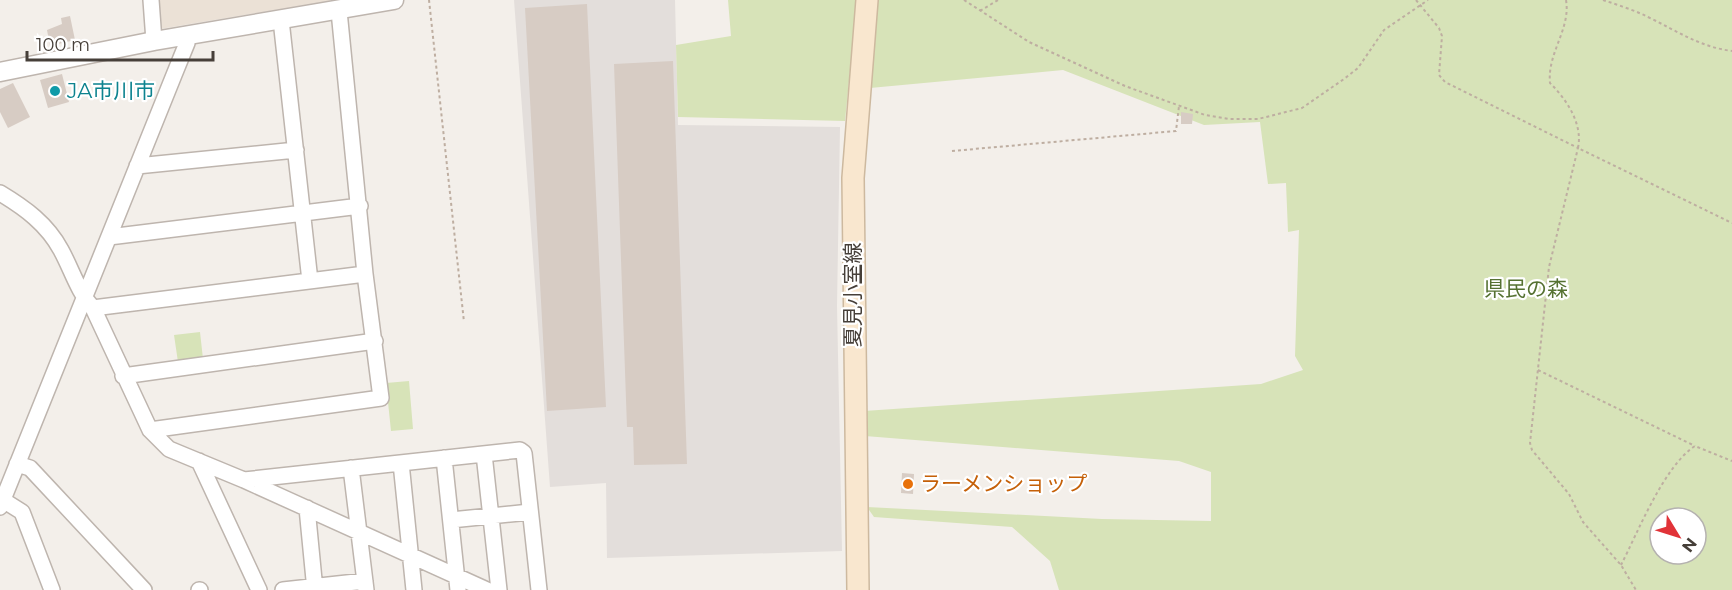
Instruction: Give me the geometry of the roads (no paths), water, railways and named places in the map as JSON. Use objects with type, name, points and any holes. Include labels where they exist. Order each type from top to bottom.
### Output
[{"type":"main road","name":"夏見小室線","points":[[858,590],[853,178],[867,0]]},
{"type":"street","points":[[151,0],[154,41]]},
{"type":"street","points":[[0,72],[154,41],[394,0]]},
{"type":"street","points":[[150,430],[381,398],[365,274],[339,11]]},
{"type":"street","points":[[281,20],[310,281]]},
{"type":"street","points":[[52,590],[22,512],[2,503],[17,464],[89,303],[109,237],[187,43],[186,36]]},
{"type":"street","points":[[137,166],[296,150]]},
{"type":"street","points":[[0,193],[41,222],[49,231],[89,303],[150,430],[169,449],[360,532],[409,555],[457,583],[488,590]]},
{"type":"street","points":[[109,237],[360,206]]},
{"type":"street","points":[[89,303],[365,274]]},
{"type":"street","points":[[123,376],[375,341]]},
{"type":"street","points":[[244,480],[520,450],[524,453],[539,590]]},
{"type":"street","points":[[484,454],[499,590]]},
{"type":"street","points":[[444,458],[457,583]]},
{"type":"street","points":[[199,461],[259,590]]},
{"type":"street","points":[[401,463],[414,590]]},
{"type":"street","points":[[17,464],[30,468],[144,590]]},
{"type":"street","points":[[283,590],[366,586],[351,468]]},
{"type":"street","points":[[307,508],[315,588]]},
{"type":"street","points":[[451,520],[530,512]]},
{"type":"place","name":"JA市川市","points":[[55,91]]},
{"type":"place","name":"ラーメンショップ","points":[[908,484]]},
{"type":"park label","name":"県民の森","points":[[1526,289]]}]
